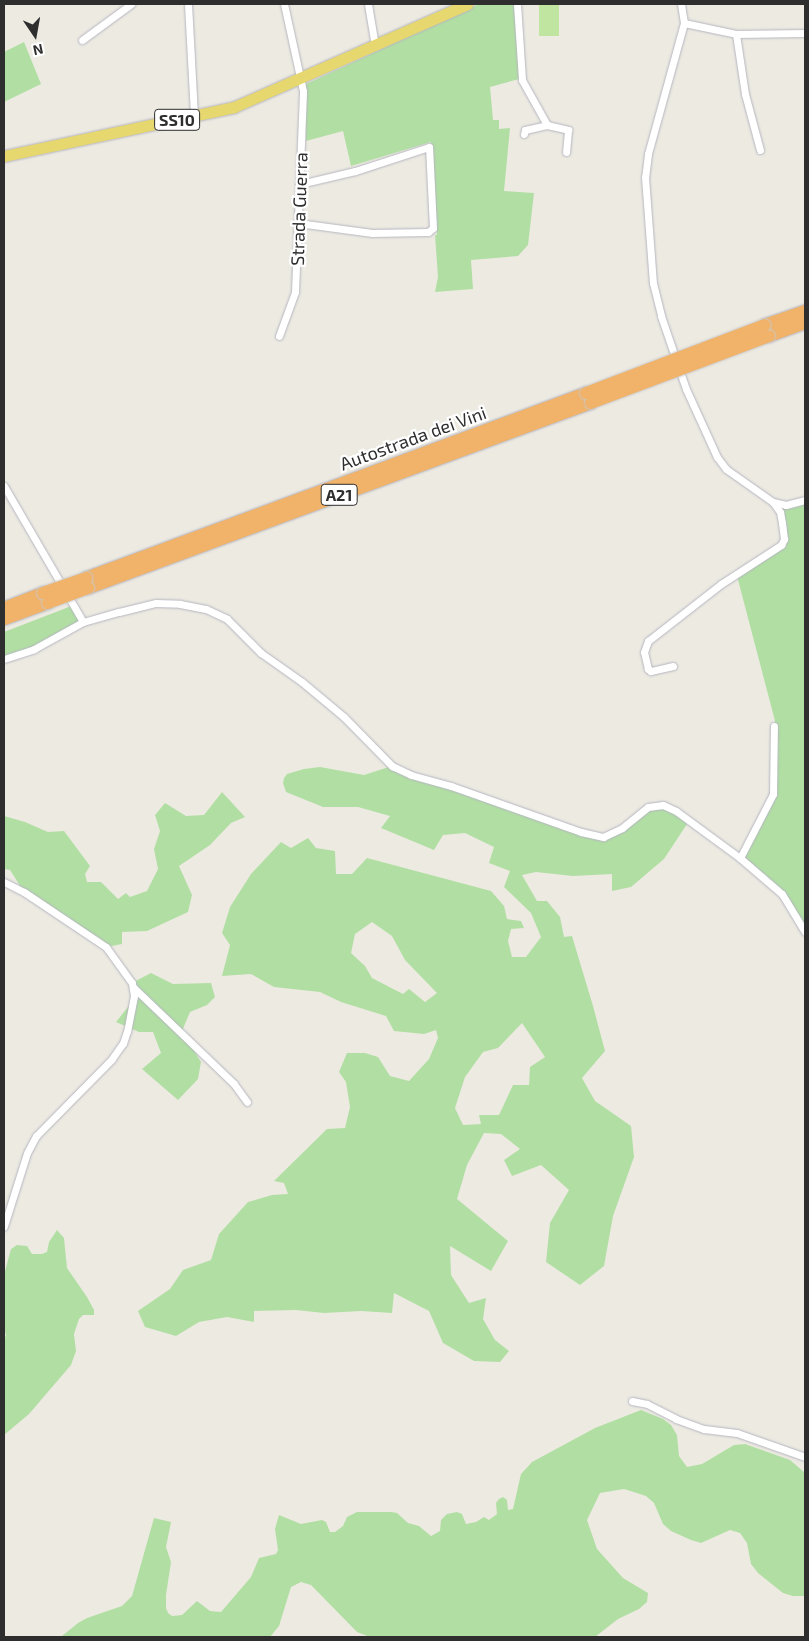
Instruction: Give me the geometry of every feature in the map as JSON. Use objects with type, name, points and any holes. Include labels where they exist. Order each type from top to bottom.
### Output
[{"type":"highway","name":"Autostrada dei Vini","points":[[4,608],[45,598],[87,583],[588,398],[767,330],[805,310]]},
{"type":"highway","name":"Autostrada dei Vini","points":[[767,330],[805,323]]},
{"type":"highway","name":"Autostrada dei Vini","points":[[4,619],[45,598]]},
{"type":"main road","name":"SS10","points":[[4,156],[234,107],[467,4]]},
{"type":"street","points":[[82,40],[131,4]]},
{"type":"street","points":[[188,4],[194,116]]},
{"type":"street","name":"Strada Guerra","points":[[279,336],[296,292],[304,91],[284,4]]},
{"type":"street","points":[[368,4],[375,46]]},
{"type":"street","points":[[517,4],[522,80],[548,125]]},
{"type":"street","points":[[673,666],[651,671],[648,669],[644,652],[648,640],[721,584],[781,545],[784,539],[780,512],[773,502],[726,469],[717,458],[686,389],[661,316],[653,282],[645,177],[648,154],[684,23],[681,4]]},
{"type":"street","points":[[684,23],[736,34],[805,33]]},
{"type":"street","points":[[736,34],[745,94],[760,150]]},
{"type":"street","points":[[524,134],[525,130],[548,125],[568,130],[566,152]]},
{"type":"street","points":[[298,223],[372,232],[428,232],[433,228],[429,147],[346,173],[300,184]]},
{"type":"street","points":[[4,486],[83,622]]},
{"type":"street","points":[[773,502],[786,505],[805,500]]},
{"type":"street","points":[[4,659],[34,649],[83,622],[156,603],[180,604],[206,609],[227,619],[261,653],[302,682],[344,717],[392,766],[411,775],[451,786],[581,832],[603,837],[622,828],[648,807],[663,805],[676,811],[740,858],[782,894],[805,932]]},
{"type":"street","points":[[740,858],[773,794],[774,726]]},
{"type":"street","points":[[4,882],[24,892],[106,947],[133,987],[234,1084],[247,1102]]},
{"type":"street","points":[[4,1226],[27,1152],[36,1136],[112,1059],[123,1043],[132,1011],[133,987]]},
{"type":"street","points":[[632,1401],[647,1404],[676,1420],[704,1429],[737,1433],[805,1457]]},
{"type":"green space","points":[[479,4],[515,4],[519,79],[490,87],[493,120],[499,120],[499,129],[510,128],[504,191],[534,193],[528,245],[518,256],[471,260],[473,289],[435,292],[438,277],[435,235],[437,235],[431,142],[351,166],[343,131],[306,141],[306,84]]},
{"type":"green space","points":[[539,4],[559,4],[559,36],[539,36]]},
{"type":"green space","points":[[24,42],[41,84],[4,102],[4,52]]},
{"type":"green space","points":[[805,500],[805,932],[782,894],[740,858],[773,794],[775,721],[737,576],[786,541],[787,528],[782,510],[786,505]]},
{"type":"green space","points":[[74,605],[83,622],[34,649],[4,659],[4,632]]},
{"type":"green space","points":[[392,766],[603,837],[648,807],[663,805],[689,821],[664,859],[631,887],[612,891],[612,874],[573,876],[536,872],[522,875],[537,901],[547,901],[560,917],[564,937],[572,936],[605,1051],[582,1078],[595,1101],[631,1126],[634,1157],[613,1216],[604,1266],[580,1285],[546,1262],[550,1223],[569,1190],[541,1165],[512,1176],[504,1160],[520,1149],[501,1134],[484,1133],[467,1165],[457,1199],[508,1241],[491,1271],[450,1246],[451,1275],[469,1303],[486,1298],[483,1319],[495,1340],[509,1351],[500,1362],[474,1361],[443,1343],[429,1311],[394,1293],[392,1313],[361,1311],[324,1313],[296,1310],[254,1311],[254,1322],[227,1317],[199,1322],[176,1336],[145,1327],[138,1311],[170,1289],[183,1270],[211,1260],[219,1234],[248,1202],[272,1195],[288,1194],[284,1183],[274,1181],[327,1129],[345,1128],[350,1107],[346,1082],[339,1072],[347,1053],[365,1053],[378,1057],[390,1076],[409,1081],[429,1059],[438,1038],[436,1030],[424,1034],[394,1031],[386,1016],[341,1002],[320,992],[274,987],[251,974],[222,976],[230,945],[222,933],[230,907],[251,874],[281,842],[291,848],[308,838],[316,848],[335,851],[336,874],[352,874],[367,858],[491,891],[504,906],[507,919],[521,921],[524,928],[511,929],[508,941],[512,957],[526,957],[541,937],[531,913],[504,887],[510,871],[489,863],[494,847],[465,833],[443,835],[434,850],[381,828],[390,816],[358,807],[323,807],[286,792],[283,783],[287,774],[320,767],[364,775]],"holes":[[[372,922],[392,936],[405,960],[437,993],[425,1002],[409,989],[403,994],[372,978],[365,966],[351,953],[355,934]],[[522,1023],[545,1057],[530,1067],[529,1085],[513,1085],[499,1115],[479,1115],[481,1124],[463,1125],[455,1108],[465,1077],[483,1052],[498,1048]]]},
{"type":"green space","points":[[222,792],[245,817],[231,823],[210,845],[179,866],[192,895],[188,912],[147,931],[122,932],[122,944],[106,947],[24,892],[10,870],[4,869],[4,816],[25,822],[48,832],[64,831],[90,866],[85,874],[87,882],[101,882],[118,899],[126,893],[130,897],[147,891],[158,869],[154,849],[160,831],[155,815],[165,803],[186,816],[204,815]]},
{"type":"green space","points":[[151,973],[173,984],[211,983],[215,997],[207,1005],[190,1012],[182,1031],[201,1062],[198,1079],[178,1100],[142,1069],[161,1053],[153,1032],[139,1032],[116,1022],[136,997],[132,983]]},
{"type":"green space","points":[[57,1230],[64,1238],[67,1268],[87,1297],[94,1310],[94,1315],[83,1315],[79,1319],[74,1334],[76,1351],[71,1365],[29,1414],[4,1435],[4,1340],[6,1335],[4,1328],[4,1275],[11,1249],[17,1245],[27,1246],[32,1254],[47,1252],[49,1242]]},
{"type":"green space","points":[[641,1410],[663,1419],[671,1425],[677,1435],[679,1456],[687,1467],[702,1464],[734,1445],[745,1444],[790,1460],[805,1473],[805,1596],[793,1596],[783,1593],[758,1573],[751,1564],[747,1543],[740,1533],[730,1530],[701,1543],[691,1540],[671,1531],[663,1524],[654,1503],[646,1496],[624,1489],[600,1493],[587,1520],[597,1549],[623,1578],[648,1593],[647,1602],[639,1609],[618,1619],[595,1637],[370,1637],[357,1632],[311,1585],[301,1582],[291,1587],[279,1626],[270,1637],[56,1637],[62,1636],[87,1618],[122,1606],[132,1596],[154,1518],[171,1522],[166,1547],[171,1562],[166,1595],[168,1613],[172,1616],[182,1615],[197,1601],[210,1611],[221,1612],[251,1577],[259,1558],[276,1554],[278,1550],[275,1529],[279,1515],[301,1524],[322,1520],[326,1522],[330,1532],[335,1532],[343,1526],[347,1517],[357,1512],[392,1512],[397,1513],[408,1523],[419,1526],[431,1536],[440,1531],[441,1520],[447,1514],[457,1512],[462,1514],[466,1524],[476,1522],[484,1517],[489,1520],[497,1514],[496,1503],[503,1497],[507,1500],[508,1510],[513,1509],[521,1474],[532,1462],[595,1428]]}]
